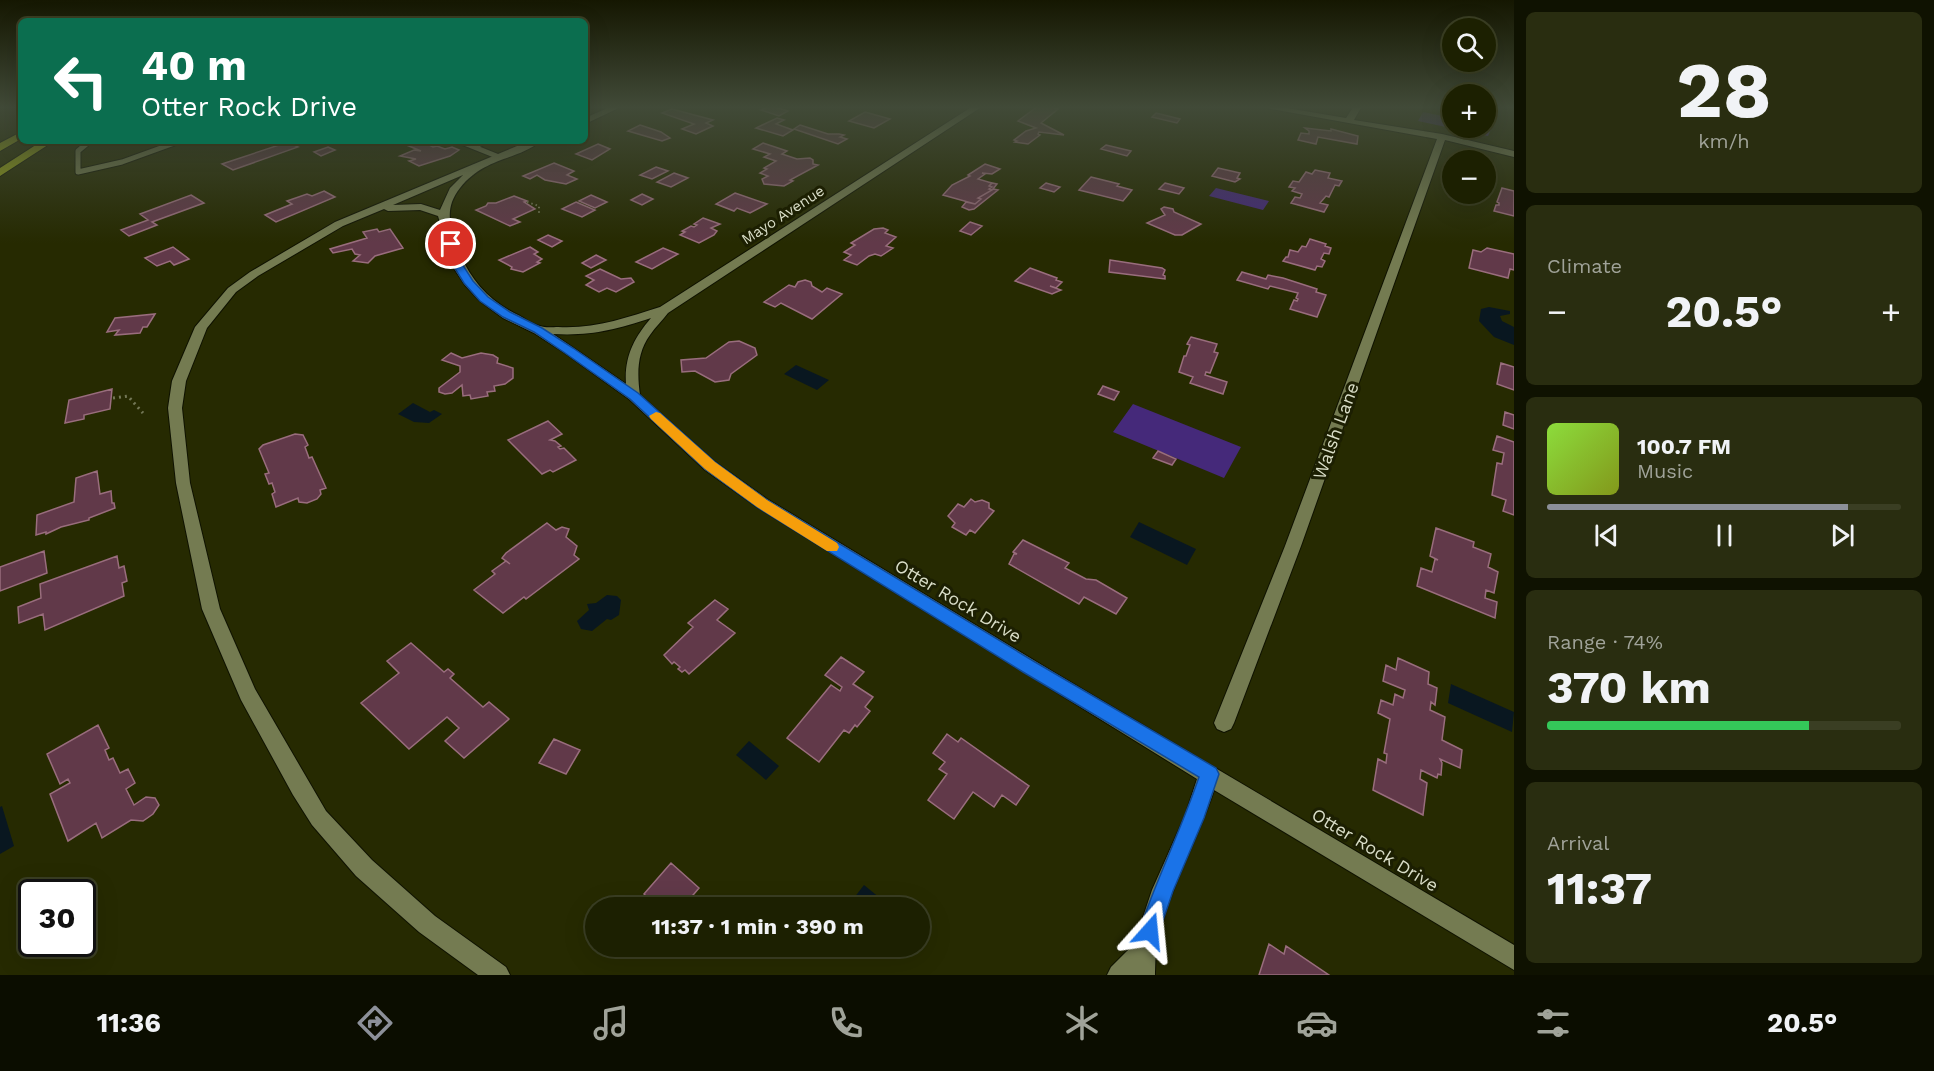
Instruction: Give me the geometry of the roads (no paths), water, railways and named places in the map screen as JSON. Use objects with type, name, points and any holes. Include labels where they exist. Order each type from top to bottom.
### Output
[{"type":"highway","points":[[0,173],[33,152]]},
{"type":"street","points":[[498,975],[427,924],[364,868],[329,831],[300,788],[248,694],[212,609],[183,483],[175,408],[179,381],[201,327],[232,290],[312,238],[373,209],[512,152]]},
{"type":"street","name":"Mayo Avenue","points":[[538,330],[582,332],[604,329],[664,310],[910,152]]},
{"type":"street","name":"Walsh Lane","points":[[1224,723],[1293,546],[1437,152]]},
{"type":"street","points":[[373,209],[421,207],[443,214],[455,188],[480,165]]},
{"type":"street","name":"Otter Rock Drive","points":[[443,214],[459,267],[469,283],[484,299],[507,315],[538,330],[634,396],[710,466],[762,503],[1029,667],[1514,958]]},
{"type":"street","name":"Mayo Avenue","points":[[634,396],[631,378],[635,351],[641,337],[664,310]]},
{"type":"street","points":[[1143,975],[1143,951],[1163,890],[1195,818],[1209,774]]},
{"type":"street","points":[[1119,975],[1143,951]]},
{"type":"lane","points":[[78,152],[78,172],[122,162],[151,152]]},
{"type":"lane","points":[[485,152],[499,157]]},
{"type":"water","points":[[1489,307],[1510,311],[1510,314],[1500,316],[1502,321],[1514,327],[1514,345],[1494,337],[1479,321],[1481,309]]},
{"type":"water","points":[[796,365],[829,380],[817,390],[784,374]]},
{"type":"water","points":[[413,403],[430,412],[434,410],[442,414],[429,423],[414,422],[398,414]]},
{"type":"water","points":[[1139,522],[1196,549],[1187,565],[1130,537]]},
{"type":"water","points":[[607,595],[617,596],[621,600],[619,615],[611,620],[607,619],[592,631],[581,629],[577,621],[589,610],[587,604],[596,603]]},
{"type":"water","points":[[1451,684],[1514,712],[1512,732],[1448,703]]},
{"type":"water","points":[[749,741],[779,766],[766,780],[736,755]]},
{"type":"water","points":[[2,806],[14,846],[0,854],[0,807]]},
{"type":"water","points":[[864,885],[879,897],[855,897]]}]
